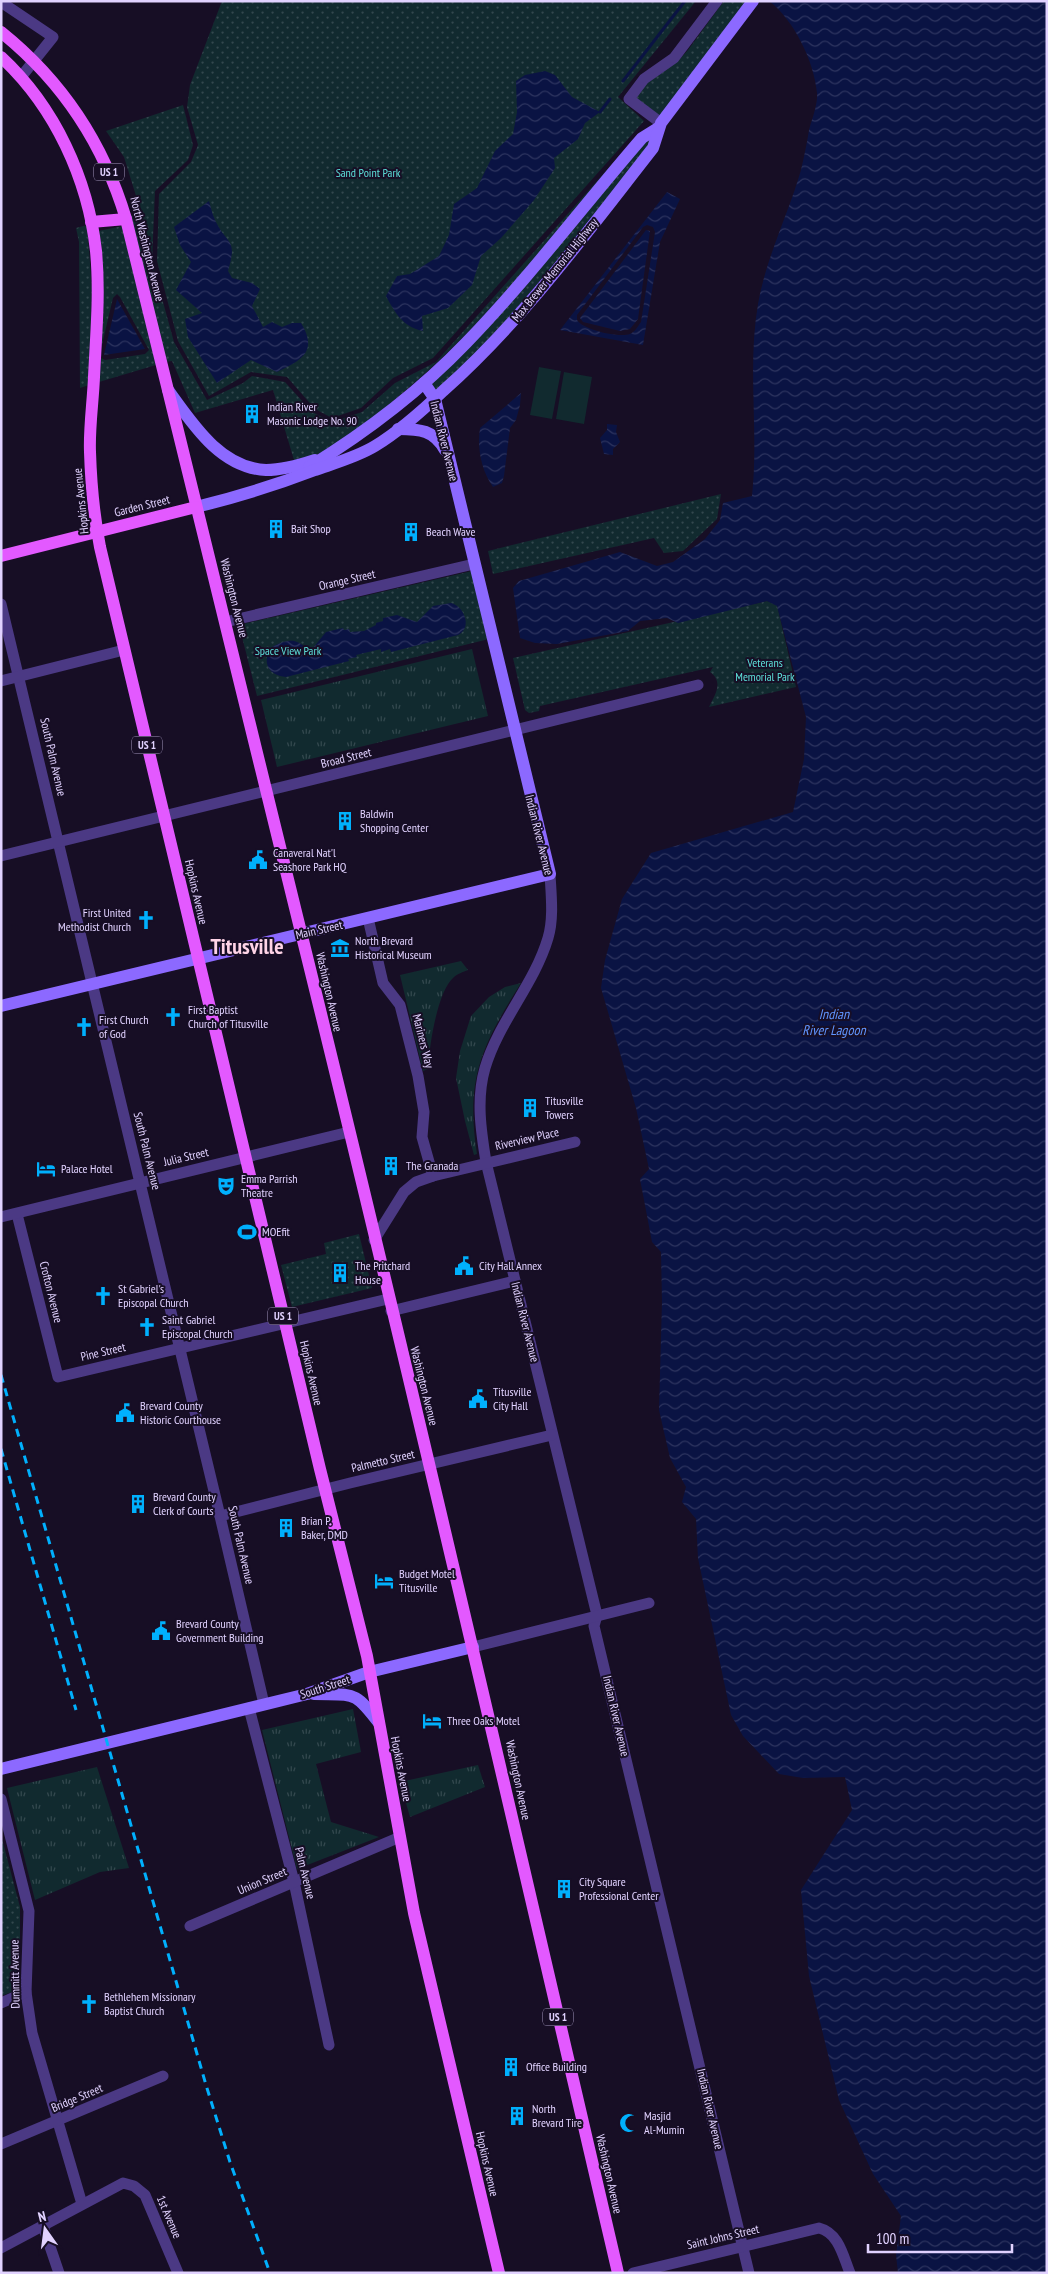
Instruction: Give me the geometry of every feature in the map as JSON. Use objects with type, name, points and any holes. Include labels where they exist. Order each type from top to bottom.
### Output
[{"type":"main road","name":"Max Brewer Memorial Highway","points":[[435,399],[475,363],[547,282],[653,148],[660,126],[753,1]]},
{"type":"main road","name":"North Washington Avenue","points":[[1,32],[34,60],[64,95],[90,134],[119,195],[196,507]]},
{"type":"main road","name":"US 1","points":[[1,57],[21,77],[46,110],[66,147],[82,185],[91,222]]},
{"type":"main road","name":"Max Brewer Memorial Highway","points":[[424,383],[466,344],[514,291],[642,138],[660,126]]},
{"type":"main road","points":[[91,222],[126,219]]},
{"type":"main road","name":"Hopkins Avenue","points":[[91,222],[96,251],[97,289],[90,452],[97,531],[369,1672],[414,1912],[499,2273]]},
{"type":"main road","name":"Indian River Avenue","points":[[424,383],[435,399],[550,874]]},
{"type":"main road","name":"Garden Street","points":[[288,480],[351,441],[424,383]]},
{"type":"main road","points":[[167,389],[207,440],[232,461],[265,470],[291,467],[325,457]]},
{"type":"main road","name":"Garden Street","points":[[1,556],[244,495],[288,480],[343,460],[374,446],[435,399]]},
{"type":"main road","points":[[398,429],[418,429],[439,439],[448,458]]},
{"type":"main road","name":"Washington Avenue","points":[[196,507],[302,934],[473,1646],[618,2273]]},
{"type":"main road","name":"Main Street","points":[[1,1006],[550,874]]},
{"type":"main road","name":"South Street","points":[[1,1769],[307,1694],[369,1672],[473,1646]]},
{"type":"main road","points":[[307,1694],[357,1697],[379,1724]]},
{"type":"street","points":[[660,126],[629,99],[644,79],[674,58],[717,1]]},
{"type":"street","points":[[1,2],[54,36],[21,77]]},
{"type":"street","name":"Orange Street","points":[[225,622],[474,564]]},
{"type":"street","name":"South Palm Avenue","points":[[1,604],[264,1704]]},
{"type":"street","points":[[1,682],[124,650]]},
{"type":"street","name":"Broad Street","points":[[1,856],[698,685]]},
{"type":"street","name":"Indian River Avenue","points":[[550,874],[551,907],[548,937],[534,974],[496,1039],[485,1070],[480,1098],[481,1131],[486,1162],[514,1281],[597,1615],[594,1626],[749,2273]]},
{"type":"street","name":"Mariners Way","points":[[368,918],[383,983],[400,1005],[418,1076],[424,1112],[422,1137],[432,1176]]},
{"type":"street","name":"Julia Street","points":[[1,1217],[349,1132]]},
{"type":"street","name":"Riverview Place","points":[[374,1240],[404,1192],[411,1185],[432,1176],[574,1142]]},
{"type":"street","name":"Crofton Avenue","points":[[18,1214],[58,1377]]},
{"type":"street","name":"Pine Street","points":[[58,1377],[285,1323],[514,1281]]},
{"type":"street","name":"Palmetto Street","points":[[220,1516],[552,1435]]},
{"type":"street","name":"South Street","points":[[473,1646],[648,1603]]},
{"type":"street","name":"Palm Avenue","points":[[249,1708],[294,1882],[330,2045]]},
{"type":"street","name":"Dummitt Avenue","points":[[1,1799],[29,1911],[26,1992],[32,2033],[82,2204]]},
{"type":"street","name":"Union Street","points":[[190,1926],[400,1837]]},
{"type":"street","points":[[1,2003],[26,1992]]},
{"type":"street","name":"Bridge Street","points":[[1,2144],[163,2076]]},
{"type":"street","name":"1st Avenue","points":[[82,2204],[124,2183],[134,2186],[145,2195],[178,2273]]},
{"type":"street","points":[[1,2248],[82,2204]]},
{"type":"street","points":[[43,2226],[59,2273]]},
{"type":"street","name":"Saint Johns Street","points":[[633,2273],[819,2228],[826,2230],[835,2237],[850,2273]]},
{"type":"green space","name":"Sand Point Park","points":[[222,1],[696,1],[618,97],[644,121],[433,358],[393,378],[361,408],[332,418],[315,409],[287,377],[251,372],[209,396],[178,341],[157,261],[159,194],[191,162],[198,145],[187,107],[190,85]]},
{"type":"green space","points":[[724,1],[746,1],[660,116],[636,98],[647,83],[677,62],[688,50]]},
{"type":"green space","points":[[183,105],[193,145],[188,160],[155,191],[152,262],[174,342],[207,400],[243,383],[252,376],[285,382],[312,412],[332,422],[362,412],[395,383],[436,362],[630,144],[518,278],[427,372],[369,421],[333,447],[309,457],[294,460],[273,390],[195,413],[172,361],[165,362],[131,215],[141,212],[124,157],[106,131]]},
{"type":"green space","points":[[650,140],[649,145],[521,303],[466,363],[436,391],[431,384],[645,143]]},
{"type":"green space","points":[[87,225],[92,289],[89,385],[80,388],[79,242],[76,228]]},
{"type":"green space","points":[[123,226],[156,365],[99,382],[101,358],[105,360],[145,354],[149,350],[117,294],[113,298],[100,353],[98,231]]},
{"type":"green space","points":[[539,367],[561,371],[552,419],[530,415]]},
{"type":"green space","points":[[564,372],[592,377],[584,424],[556,419]]},
{"type":"green space","points":[[721,494],[717,519],[683,551],[664,553],[654,538],[493,574],[488,551]]},
{"type":"green space","name":"Space View Park","points":[[472,571],[489,639],[257,696],[239,625]]},
{"type":"green space","name":"Veterans Memorial Park","points":[[767,601],[777,605],[796,687],[709,707],[717,689],[717,680],[710,672],[713,667],[540,706],[539,711],[529,713],[525,710],[513,658]]},
{"type":"green space","points":[[472,649],[488,716],[277,767],[261,700]]},
{"type":"green space","points":[[461,961],[468,970],[454,977],[443,994],[432,1034],[428,1069],[423,1071],[400,975]]},
{"type":"green space","points":[[521,983],[496,1025],[480,1064],[475,1083],[473,1104],[477,1154],[474,1155],[456,1078],[460,1051],[471,1016],[489,997],[505,987]]},
{"type":"green space","points":[[359,1234],[372,1288],[292,1307],[281,1265],[326,1254],[324,1243]]},
{"type":"green space","points":[[353,1709],[361,1752],[316,1764],[331,1822],[379,1837],[297,1869],[262,1730]]},
{"type":"green space","points":[[478,1765],[485,1787],[410,1817],[400,1782]]},
{"type":"green space","points":[[97,1767],[129,1868],[100,1872],[35,1900],[7,1788]]},
{"type":"green space","points":[[1,1835],[20,1907],[20,1989],[1,1996]]},
{"type":"water","name":"Indian River Lagoon","points":[[769,1],[1047,1],[1047,2273],[898,2273],[896,2255],[901,2216],[873,2174],[839,2100],[809,1976],[801,1890],[852,1810],[845,1777],[803,1778],[779,1774],[743,1736],[731,1715],[698,1558],[696,1519],[682,1502],[686,1487],[670,1458],[659,1410],[662,1302],[661,1252],[652,1242],[640,1179],[649,1169],[636,1108],[601,988],[605,960],[622,899],[651,853],[793,812],[804,759],[806,717],[777,606],[767,601],[678,623],[667,618],[640,621],[628,631],[557,644],[535,643],[520,638],[513,588],[519,581],[620,552],[657,566],[673,562],[705,539],[720,520],[723,503],[752,496],[754,472],[753,352],[758,304],[766,270],[801,170],[817,97],[812,68],[801,42],[787,19]]},
{"type":"water","points":[[545,71],[555,75],[572,97],[600,112],[585,123],[578,139],[554,158],[555,168],[534,200],[501,238],[481,256],[472,285],[448,308],[422,316],[423,331],[410,326],[396,313],[386,296],[397,276],[410,274],[439,256],[449,235],[454,204],[477,188],[495,151],[513,134],[517,112],[516,81],[525,75]]},
{"type":"water","points":[[667,192],[680,199],[660,242],[643,345],[560,330]],"holes":[[[647,225],[653,227],[655,232],[641,322],[636,329],[630,334],[618,335],[594,330],[581,324],[577,320],[577,315],[643,227]]]},
{"type":"water","points":[[209,201],[219,228],[230,242],[232,252],[228,271],[232,278],[252,283],[260,289],[252,306],[263,327],[272,322],[282,327],[292,323],[301,323],[306,333],[308,341],[304,354],[293,364],[277,372],[251,360],[217,383],[188,337],[185,319],[202,313],[176,290],[191,262],[180,245],[174,227]]},
{"type":"water","points":[[646,230],[650,231],[638,319],[630,329],[620,331],[583,322],[580,318]]},
{"type":"water","points":[[117,299],[145,349],[104,355]]},
{"type":"water","points":[[521,393],[516,420],[510,428],[502,483],[493,487],[485,473],[481,459],[480,428]]},
{"type":"water","points":[[607,424],[617,425],[616,432],[620,442],[613,449],[613,455],[604,454],[600,438],[607,430]]},
{"type":"water","points":[[451,603],[460,608],[465,618],[466,623],[463,632],[458,635],[391,652],[390,649],[381,652],[381,649],[356,655],[357,657],[348,659],[349,661],[286,677],[275,674],[267,664],[269,649],[283,642],[294,641],[313,648],[326,632],[343,628],[344,630],[349,629],[350,632],[364,631],[383,621],[383,618],[397,615],[417,622],[433,606]]},
{"type":"waterway","points":[[623,81],[685,1]]},
{"type":"waterway","points":[[600,112],[610,99]]},
{"type":"railway","points":[[1,1375],[206,2085],[230,2162],[270,2273]]},
{"type":"railway","points":[[1,1449],[76,1710]]},
{"type":"place","name":"Indian River Masonic Lodge No. 90","points":[[252,414]]},
{"type":"place","name":"Bait Shop","points":[[276,529]]},
{"type":"place","name":"Beach Wave","points":[[411,532]]},
{"type":"place","name":"Baldwin Shopping Center","points":[[345,821]]},
{"type":"place","name":"Canaveral Nat'l Seashore Park HQ","points":[[258,860]]},
{"type":"place","name":"First United Methodist Church","points":[[146,920]]},
{"type":"place","name":"North Brevard Historical Museum","points":[[340,948]]},
{"type":"place","name":"First Baptist Church of Titusville","points":[[173,1017]]},
{"type":"place","name":"First Church of God","points":[[84,1027]]},
{"type":"place","name":"Titusville Towers","points":[[530,1108]]},
{"type":"place","name":"The Granada","points":[[391,1166]]},
{"type":"place","name":"Palace Hotel","points":[[46,1169]]},
{"type":"place","name":"Emma Parrish Theatre","points":[[226,1186]]},
{"type":"place","name":"MOEfit","points":[[247,1232]]},
{"type":"place","name":"City Hall Annex","points":[[464,1266]]},
{"type":"place","name":"The Pritchard House","points":[[340,1273]]},
{"type":"place","name":"St Gabriel's Episcopal Church","points":[[103,1296]]},
{"type":"place","name":"Saint Gabriel Episcopal Church","points":[[147,1327]]},
{"type":"place","name":"Titusville City Hall","points":[[478,1399]]},
{"type":"place","name":"Brevard County Historic Courthouse","points":[[125,1413]]},
{"type":"place","name":"Brevard County Clerk of Courts","points":[[138,1504]]},
{"type":"place","name":"Brian P. Baker, DMD","points":[[286,1528]]},
{"type":"place","name":"Budget Motel Titusville","points":[[384,1581]]},
{"type":"place","name":"Brevard County Government Building","points":[[161,1631]]},
{"type":"place","name":"Three Oaks Motel","points":[[432,1721]]},
{"type":"place","name":"City Square Professional Center","points":[[564,1889]]},
{"type":"place","name":"Bethlehem Missionary Baptist Church","points":[[89,2004]]},
{"type":"place","name":"Office Building","points":[[511,2067]]},
{"type":"place","name":"North Brevard Tire","points":[[517,2116]]},
{"type":"place","name":"Masjid Al-Mumin","points":[[629,2123]]},
{"type":"district","name":"Titusville","points":[[247,946]]}]
